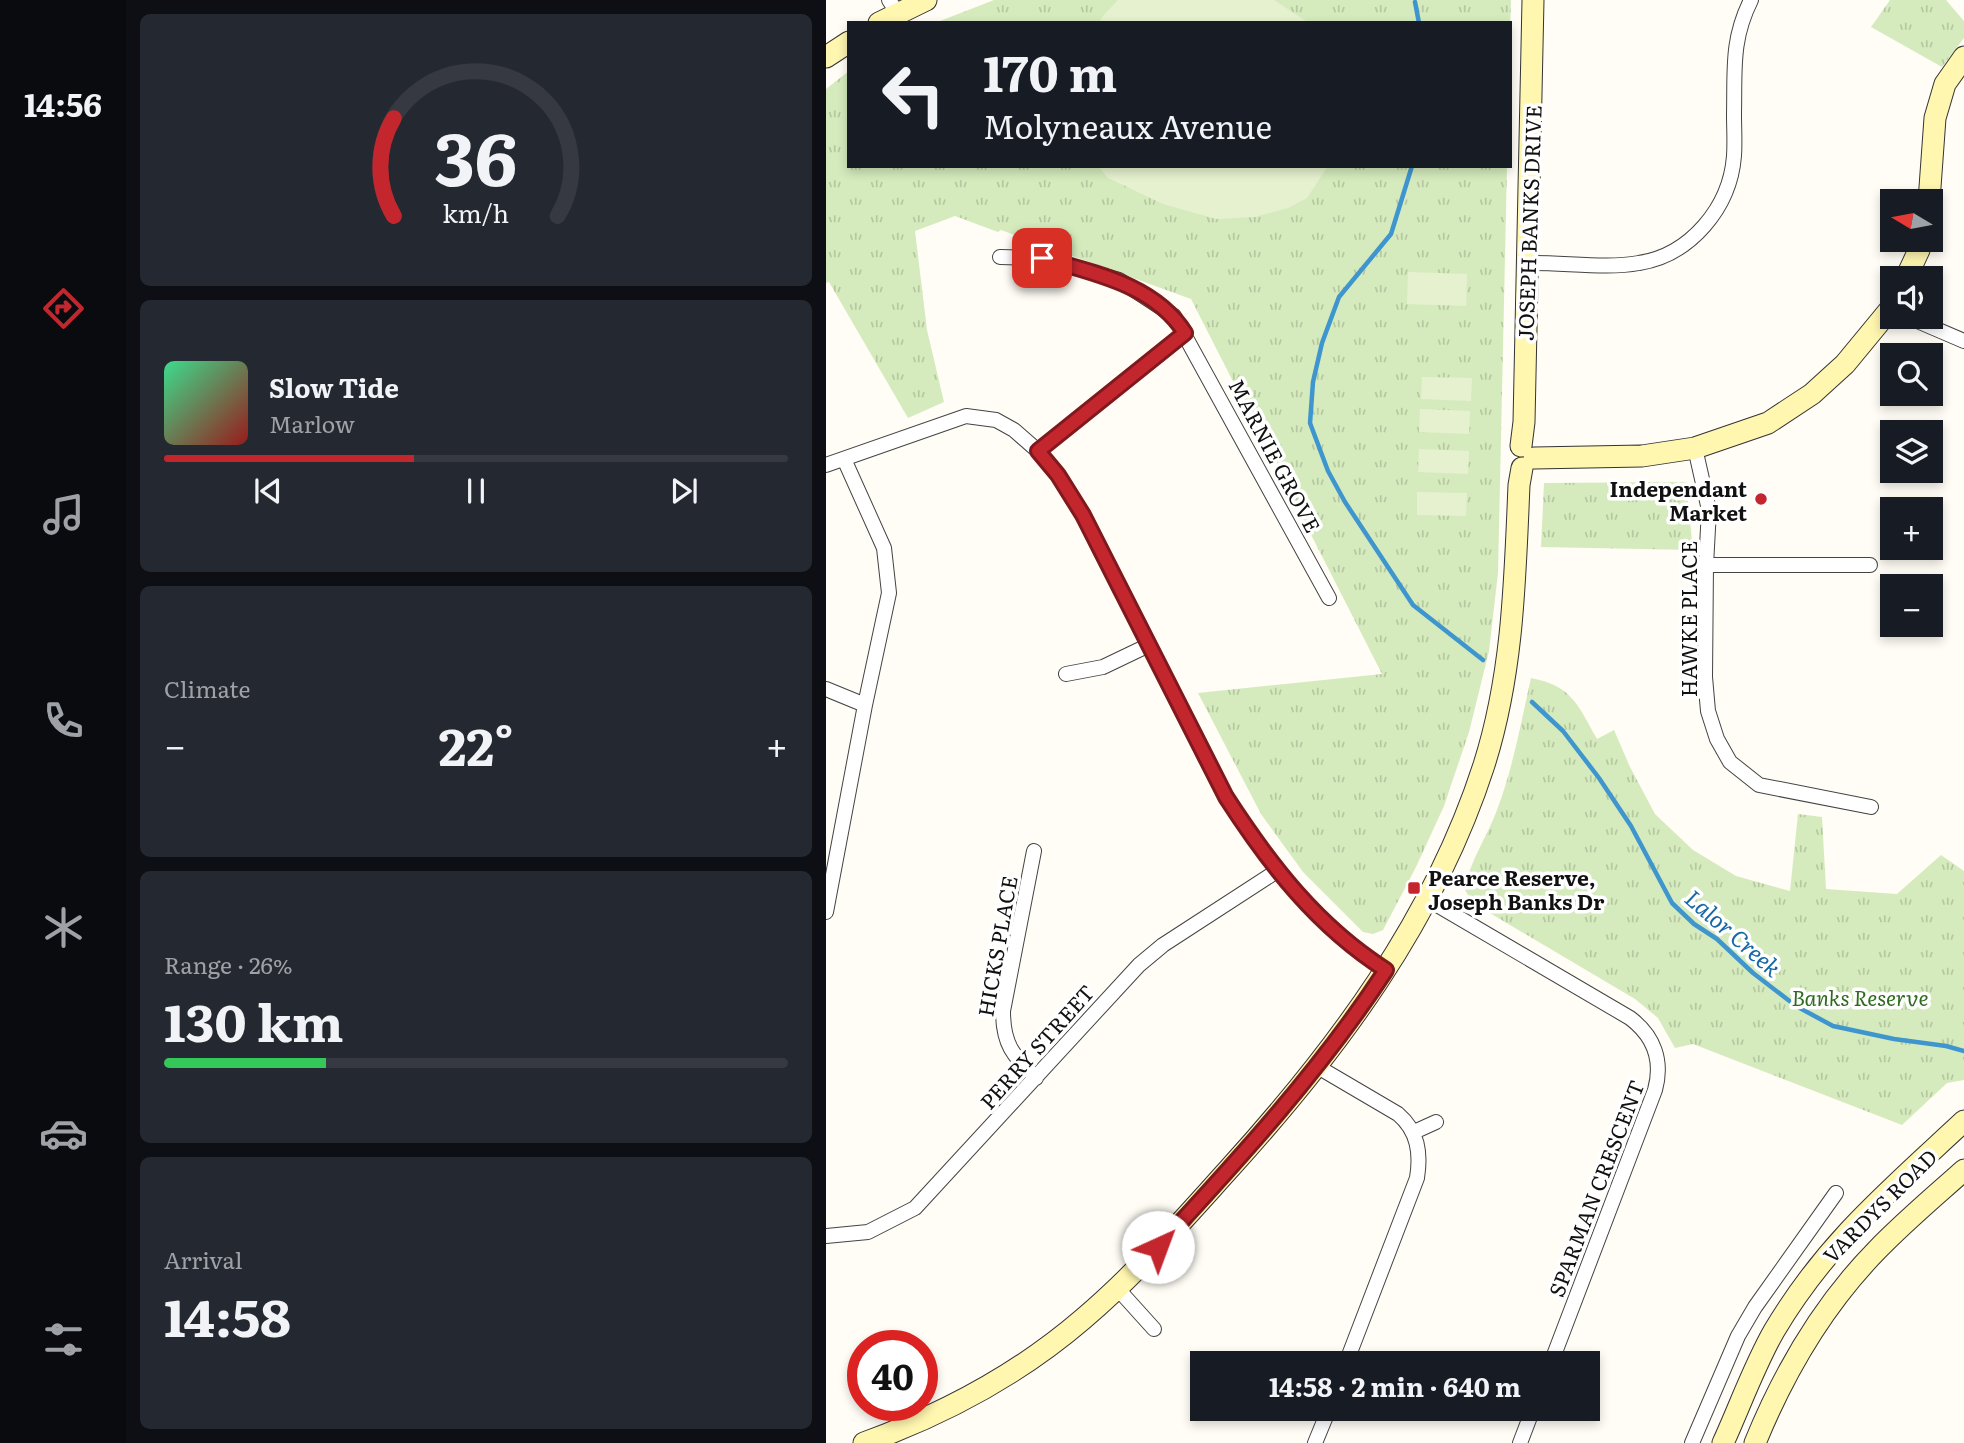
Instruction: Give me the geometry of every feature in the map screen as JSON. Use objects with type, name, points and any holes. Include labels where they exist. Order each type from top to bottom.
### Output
[{"type":"street","points":[[889,12],[926,0]]},
{"type":"street","name":"JOSEPH BANKS DRIVE","points":[[864,1443],[904,1429],[1006,1375],[1081,1321],[1117,1288],[1209,1192],[1318,1067],[1386,970],[1427,899],[1462,825],[1485,762],[1502,694],[1512,628],[1519,485],[1526,457],[1533,0]]},
{"type":"street","points":[[1527,263],[1638,264],[1666,256],[1699,232],[1724,198],[1730,177],[1734,158],[1735,42],[1740,22],[1751,0]]},
{"type":"street","points":[[826,57],[847,43]]},
{"type":"street","points":[[1930,189],[1935,118],[1945,84],[1964,57]]},
{"type":"street","name":"MARNIE GROVE","points":[[1000,257],[1042,258],[1119,281],[1174,316],[1329,598]]},
{"type":"street","points":[[1526,457],[1642,456],[1695,448],[1768,423],[1812,394],[1845,364],[1880,323]]},
{"type":"street","points":[[1936,329],[1964,341]]},
{"type":"street","points":[[1038,451],[1185,333]]},
{"type":"street","points":[[826,465],[966,416],[996,420],[1014,430],[1038,451],[1058,475],[1083,515],[1226,797],[1277,872],[1305,904],[1342,940],[1386,970]]},
{"type":"street","name":"HAWKE PLACE","points":[[1695,448],[1709,510],[1705,677],[1708,711],[1717,739],[1730,762],[1759,785],[1871,807]]},
{"type":"street","points":[[826,912],[889,593],[884,548],[844,459]]},
{"type":"street","points":[[1706,565],[1870,565]]},
{"type":"street","points":[[1066,674],[1103,667],[1149,645]]},
{"type":"street","points":[[826,689],[865,705]]},
{"type":"street","name":"HICKS PLACE","points":[[1034,851],[1003,1012],[1003,1028],[1013,1055],[1036,1078]]},
{"type":"street","name":"PERRY STREET","points":[[826,1236],[868,1232],[915,1208],[1139,965],[1163,945],[1277,872]]},
{"type":"street","name":"SPARMAN CRESCENT","points":[[1427,899],[1630,1018],[1642,1027],[1660,1064],[1655,1090],[1556,1351]]},
{"type":"street","points":[[1318,1067],[1398,1114],[1409,1124],[1414,1132],[1419,1163],[1417,1178],[1351,1351]]},
{"type":"street","name":"VARDYS ROAD","points":[[1723,1443],[1773,1333],[1811,1274],[1862,1215],[1964,1121]]},
{"type":"street","points":[[1414,1132],[1436,1122]]},
{"type":"street","name":"VARDYS ROAD","points":[[1755,1443],[1793,1363],[1821,1317],[1878,1249],[1964,1170]]},
{"type":"street","points":[[1692,1443],[1738,1336],[1755,1307],[1836,1193]]},
{"type":"street","points":[[1117,1288],[1154,1329]]},
{"type":"street","points":[[1315,1443],[1324,1421]]},
{"type":"street","points":[[1520,1443],[1528,1421]]},
{"type":"green space","points":[[994,0],[1511,0],[1510,21],[940,21]]},
{"type":"green space","points":[[1118,0],[1274,0],[1306,21],[1100,21]]},
{"type":"green space","points":[[1890,0],[1946,0],[1964,21],[1964,38],[1942,67],[1871,27]]},
{"type":"green space","points":[[847,73],[847,168],[1507,168],[1498,573],[1489,651],[1469,732],[1444,806],[1383,930],[1373,934],[1363,932],[1303,872],[1261,814],[1198,693],[1382,674],[1191,299],[955,216],[915,231],[927,330],[944,402],[908,418],[829,282],[826,283],[826,89]]},
{"type":"green space","points":[[1100,168],[1327,168],[1307,198],[1288,208],[1255,217],[1216,219],[1163,204],[1108,178]]},
{"type":"green space","points":[[1408,272],[1467,274],[1466,306],[1407,304]]},
{"type":"green space","points":[[1422,377],[1472,378],[1471,401],[1421,399]]},
{"type":"green space","points":[[1420,409],[1470,411],[1469,434],[1419,432]]},
{"type":"green space","points":[[1419,449],[1469,451],[1468,474],[1418,472]]},
{"type":"green space","points":[[1686,482],[1693,550],[1541,547],[1544,483]]},
{"type":"green space","points":[[1417,492],[1467,493],[1466,516],[1417,515]]},
{"type":"green space","name":"Banks Reserve","points":[[1531,678],[1556,686],[1573,699],[1597,739],[1614,730],[1655,814],[1693,850],[1736,876],[1790,891],[1798,814],[1822,817],[1826,889],[1897,894],[1941,855],[1964,871],[1964,1080],[1947,1083],[1902,1125],[1693,1044],[1675,1048],[1658,1018],[1635,999],[1473,903],[1465,890],[1467,880],[1503,794]]},
{"type":"waterway","points":[[1415,2],[1419,21]]},
{"type":"waterway","points":[[1411,168],[1391,234],[1339,297],[1322,343],[1313,382],[1310,423],[1328,471],[1345,502],[1413,605],[1483,660]]},
{"type":"waterway","name":"Lalor Creek","points":[[1532,702],[1563,731],[1599,778],[1631,826],[1672,903],[1694,924],[1717,939],[1753,973],[1796,1006],[1833,1026],[1964,1051]]},
{"type":"place","name":"Independant Market","points":[[1761,499]]},
{"type":"place","name":"Pearce Reserve, Joseph Banks Dr","points":[[1414,888]]},
{"type":"route","points":[[1042,258],[1119,281],[1174,316],[1185,333],[1038,451],[1058,475],[1083,515],[1226,797],[1249,833],[1277,872],[1305,904],[1342,940],[1386,970],[1318,1067],[1158,1247]]}]
